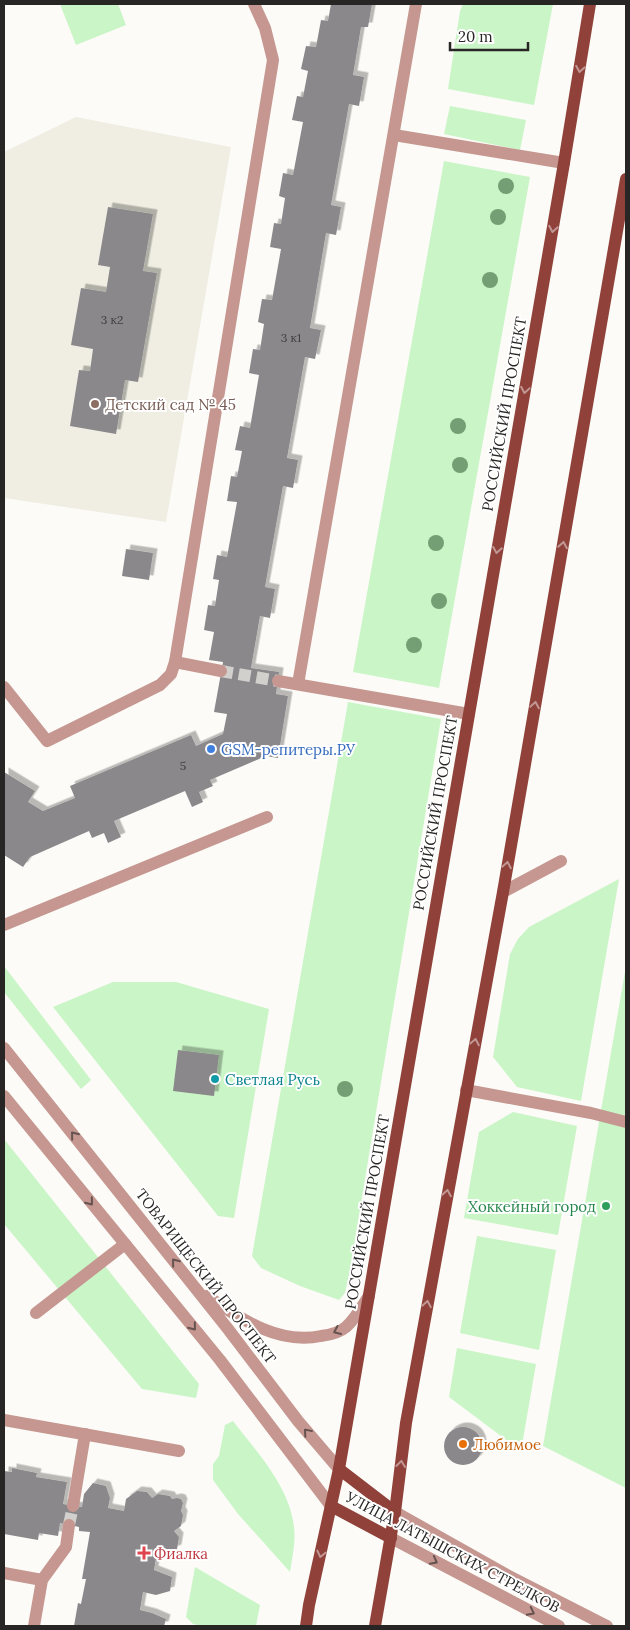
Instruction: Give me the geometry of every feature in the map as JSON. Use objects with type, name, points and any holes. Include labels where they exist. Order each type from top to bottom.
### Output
[{"type":"main road","name":"РОССИЙСКИЙ ПРОСПЕКТ","points":[[306,1626],[339,1468],[590,4]]},
{"type":"main road","points":[[375,1626],[391,1538],[406,1423],[503,892],[626,179]]},
{"type":"main road","name":"ТОВАРИЩЕСКИЙ ПРОСПЕКТ","points":[[339,1468],[394,1512]]},
{"type":"main road","name":"УЛИЦА ЛАТЫШСКИХ СТРЕЛКОВ","points":[[332,1506],[391,1538]]},
{"type":"street","points":[[4,687],[47,741],[160,685],[171,674],[175,662],[273,60],[265,28],[254,4]]},
{"type":"street","points":[[298,684],[416,4]]},
{"type":"street","points":[[394,135],[564,163]]},
{"type":"street","points":[[175,662],[221,670]]},
{"type":"street","points":[[278,680],[469,714]]},
{"type":"street","points":[[4,925],[266,817]]},
{"type":"street","points":[[503,892],[561,861]]},
{"type":"street","name":"ТОВАРИЩЕСКИЙ ПРОСПЕКТ","points":[[4,1048],[197,1290],[298,1421],[339,1468]]},
{"type":"street","points":[[466,1090],[592,1113],[626,1122]]},
{"type":"street","points":[[4,1096],[220,1360],[332,1506]]},
{"type":"street","points":[[36,1313],[125,1244]]},
{"type":"street","points":[[197,1290],[250,1324],[272,1333],[315,1338],[333,1334],[345,1328],[356,1316],[369,1296]]},
{"type":"street","points":[[4,1420],[179,1451]]},
{"type":"street","points":[[72,1506],[85,1434]]},
{"type":"street","name":"УЛИЦА ЛАТЫШСКИХ СТРЕЛКОВ","points":[[394,1512],[507,1575],[607,1626]]},
{"type":"street","points":[[34,1626],[42,1580],[66,1547],[69,1525]]},
{"type":"street","name":"УЛИЦА ЛАТЫШСКИХ СТРЕЛКОВ","points":[[391,1538],[559,1626]]},
{"type":"street","points":[[4,1574],[42,1580]]},
{"type":"shaded area","name":"Детский сад № 45","points":[[76,117],[231,147],[166,522],[4,498],[4,152]]},
{"type":"green space","points":[[60,4],[118,4],[126,25],[76,45]]},
{"type":"green space","points":[[463,4],[553,4],[534,105],[448,89],[460,11]]},
{"type":"green space","points":[[450,106],[526,120],[520,150],[444,134]]},
{"type":"green space","points":[[444,161],[530,177],[439,688],[353,672]]},
{"type":"green space","points":[[348,702],[441,719],[350,1270],[345,1293],[339,1300],[300,1286],[261,1268],[252,1256]]},
{"type":"green space","points":[[619,879],[581,1101],[517,1087],[493,1057],[510,954],[518,939],[529,927]]},
{"type":"green space","points":[[4,966],[91,1080],[81,1089],[4,992]]},
{"type":"green space","name":"Хоккейный город","points":[[626,966],[626,1488],[543,1446]]},
{"type":"green space","points":[[113,982],[176,982],[269,1009],[234,1218],[218,1216],[53,1007]]},
{"type":"green space","points":[[513,1112],[577,1126],[558,1235],[464,1218],[479,1132]]},
{"type":"green space","points":[[4,1139],[199,1384],[196,1398],[142,1389],[4,1224]]},
{"type":"green space","points":[[477,1236],[556,1250],[539,1350],[460,1333]]},
{"type":"green space","points":[[457,1348],[536,1364],[521,1451],[449,1397]]},
{"type":"green space","points":[[233,1421],[271,1470],[286,1498],[294,1527],[294,1550],[290,1572],[238,1514],[213,1480],[213,1464],[219,1456],[225,1425]]},
{"type":"green space","points":[[195,1567],[260,1605],[256,1626],[202,1626],[193,1624],[186,1617]]},
{"type":"building","points":[[331,4],[372,4],[368,27],[361,27],[353,75],[364,77],[359,106],[349,104],[331,205],[341,207],[336,235],[326,233],[310,328],[321,330],[315,359],[305,357],[287,458],[298,460],[293,488],[283,486],[265,587],[275,589],[270,618],[260,616],[251,668],[279,672],[276,694],[288,696],[278,758],[266,756],[210,780],[213,786],[199,792],[203,802],[192,807],[185,791],[114,821],[121,837],[108,843],[104,833],[92,838],[89,831],[30,857],[23,867],[4,855],[4,772],[35,791],[28,802],[43,811],[75,798],[70,786],[191,735],[196,746],[223,734],[227,714],[214,712],[223,662],[209,660],[214,632],[204,630],[208,605],[215,606],[219,580],[213,579],[217,555],[227,557],[237,502],[227,501],[231,476],[237,477],[242,451],[235,450],[240,426],[250,428],[259,375],[249,373],[253,349],[260,350],[264,324],[258,322],[262,299],[272,300],[281,249],[270,247],[274,223],[281,224],[285,198],[279,196],[283,173],[293,175],[303,122],[292,120],[297,96],[303,97],[308,71],[301,69],[306,46],[316,47],[321,20],[328,21]]},
{"type":"building","points":[[108,207],[153,214],[143,271],[157,273],[138,382],[125,380],[116,434],[70,426],[79,370],[90,371],[93,349],[71,345],[81,288],[106,292],[110,267],[98,265]]},
{"type":"building","points":[[126,549],[153,553],[149,580],[122,576]]},
{"type":"building","points":[[178,1050],[219,1055],[214,1096],[173,1091]]},
{"type":"building","name":"Любимое","points":[[463,1427],[476,1433],[482,1446],[476,1459],[463,1465],[450,1459],[444,1446],[450,1433]]},
{"type":"building","points":[[12,1468],[37,1473],[36,1477],[67,1482],[63,1504],[73,1506],[82,1507],[84,1494],[93,1483],[106,1486],[110,1498],[108,1508],[124,1511],[126,1499],[137,1491],[147,1492],[152,1498],[158,1494],[170,1496],[172,1499],[181,1499],[183,1515],[181,1526],[174,1531],[179,1537],[177,1549],[165,1553],[157,1552],[154,1570],[172,1577],[170,1591],[156,1595],[143,1592],[140,1610],[166,1619],[164,1626],[74,1626],[78,1603],[81,1604],[86,1579],[82,1579],[90,1532],[79,1531],[79,1527],[60,1523],[58,1536],[39,1533],[38,1540],[4,1534],[4,1471],[12,1472]]},
{"type":"tunnel","points":[[221,671],[278,681]]},
{"type":"tunnel","points":[[69,1525],[73,1506]]},
{"type":"place","name":"Детский сад № 45","points":[[95,404]]},
{"type":"place","name":"GSM-репитеры.РУ","points":[[211,749]]},
{"type":"place","name":"Светлая Русь","points":[[215,1079]]},
{"type":"place","name":"Хоккейный город","points":[[606,1206]]},
{"type":"place","name":"Любимое","points":[[463,1444]]},
{"type":"place","name":"Фиалка","points":[[144,1553]]}]
